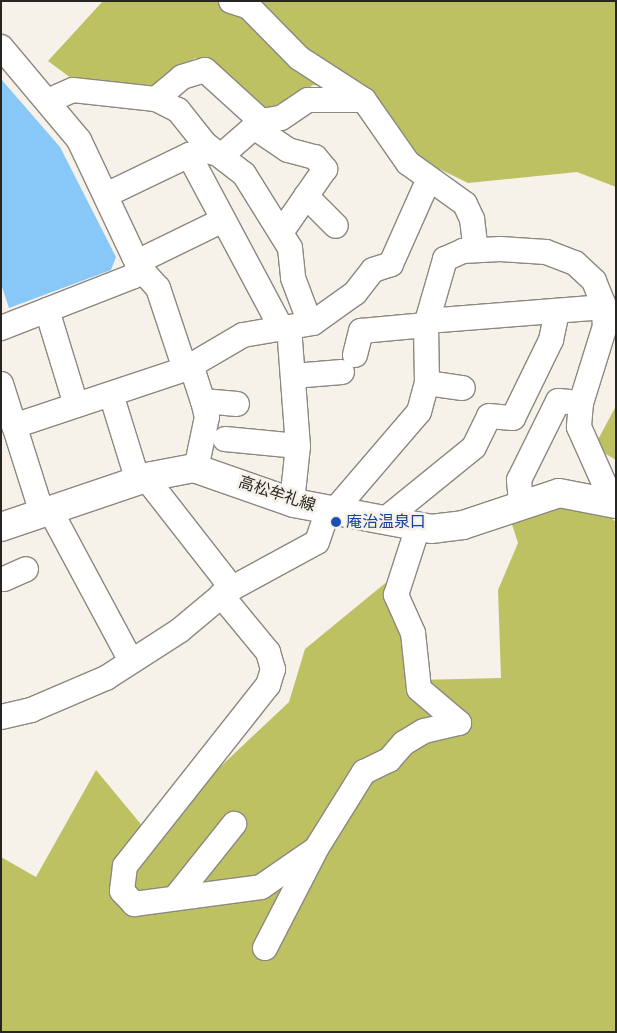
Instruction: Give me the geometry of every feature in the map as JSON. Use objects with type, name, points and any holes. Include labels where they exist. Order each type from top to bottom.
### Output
[{"type":"main road","name":"高松牟礼線","points":[[1,527],[142,479],[196,469],[292,502],[418,527],[463,525],[521,503],[560,493],[611,502]]},
{"type":"street","points":[[231,1],[249,7],[299,58],[364,100],[408,163],[428,180],[465,204],[472,218],[476,250]]},
{"type":"street","points":[[1,47],[11,64],[48,100],[79,140],[138,265],[158,288],[185,369],[194,374],[203,401],[206,417],[196,469]]},
{"type":"street","points":[[156,100],[182,77],[205,70],[257,124],[288,150],[315,157],[325,169],[282,231]]},
{"type":"street","points":[[48,100],[73,90],[156,100],[178,110],[205,144],[222,155],[244,174],[259,203],[282,231],[294,326],[293,376],[298,446],[292,502]]},
{"type":"street","points":[[222,155],[257,124],[281,118],[308,100],[364,100]]},
{"type":"street","points":[[106,195],[189,155],[207,151],[222,155]]},
{"type":"street","points":[[189,155],[221,221],[294,326]]},
{"type":"street","points":[[14,426],[185,369],[243,335],[294,326],[355,293],[373,270],[391,264],[428,180]]},
{"type":"street","points":[[306,196],[336,226]]},
{"type":"street","points":[[1,328],[134,276],[138,265],[221,221]]},
{"type":"street","points":[[1,717],[31,710],[106,678],[179,631],[227,592],[317,542],[331,510],[419,412],[427,382],[426,323],[445,259],[476,250],[546,252],[575,263],[594,282],[608,303],[605,326],[580,403],[579,427],[611,502]]},
{"type":"street","points":[[293,376],[348,364],[361,330],[557,312],[608,303]]},
{"type":"street","points":[[47,310],[76,406]]},
{"type":"street","points":[[383,521],[474,447],[492,414],[513,418],[551,340],[557,312]]},
{"type":"street","points":[[427,382],[463,388]]},
{"type":"street","points":[[1,384],[14,426],[46,512],[132,661]]},
{"type":"street","points":[[111,394],[142,479],[227,592],[268,652],[273,669],[268,685],[125,866],[122,891],[134,904],[261,887],[316,849]]},
{"type":"street","points":[[203,401],[237,404]]},
{"type":"street","points":[[521,503],[519,480],[558,401],[580,403]]},
{"type":"street","points":[[225,439],[298,446]]},
{"type":"street","points":[[266,948],[316,849],[364,772],[389,760],[404,743],[424,731],[459,723],[419,689],[413,633],[396,595],[418,527]]},
{"type":"street","points":[[4,581],[26,569]]},
{"type":"street","points":[[176,898],[234,824]]},
{"type":"green space","points":[[103,1],[616,1],[616,187],[577,172],[468,183],[417,158],[367,90],[313,85],[292,99],[260,111],[195,58],[154,89],[83,87],[48,61]]},
{"type":"green space","points":[[616,406],[616,460],[594,447]]},
{"type":"green space","points":[[558,501],[591,502],[616,522],[616,1032],[1,1032],[1,857],[36,877],[96,770],[149,834],[289,702],[305,649],[400,571],[417,680],[501,678],[498,590],[518,543],[510,518]]},
{"type":"water","points":[[1,79],[60,147],[116,257],[111,270],[9,308],[1,284]]},
{"type":"place","name":"庵治温泉口","points":[[336,522]]}]
